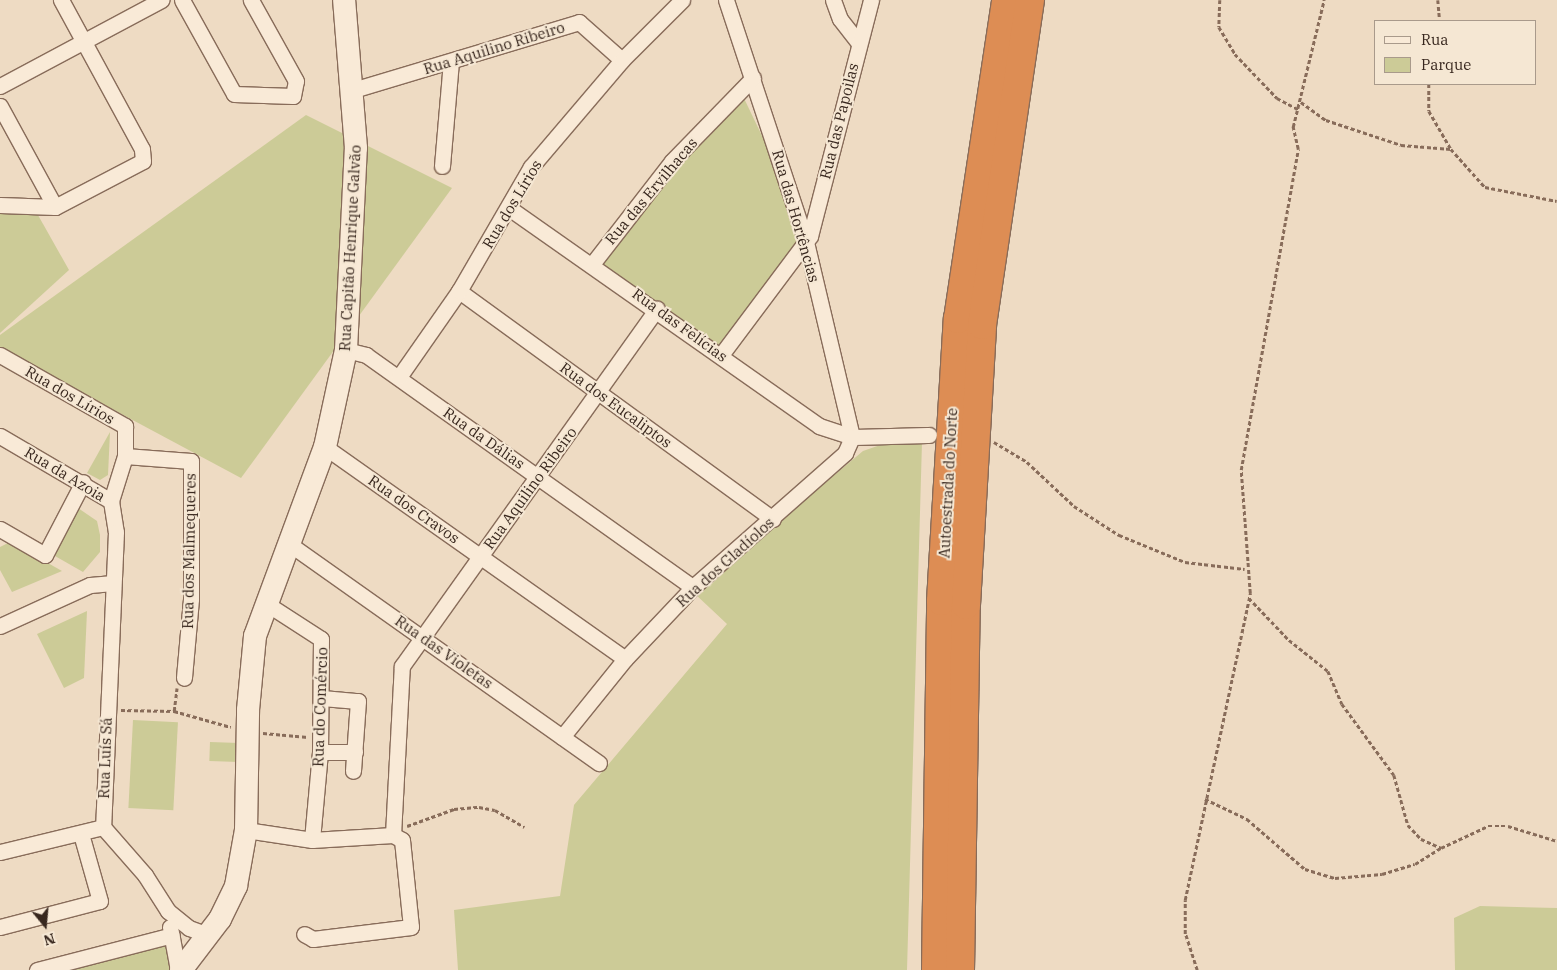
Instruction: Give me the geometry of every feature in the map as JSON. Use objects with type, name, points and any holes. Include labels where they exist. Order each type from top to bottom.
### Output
[{"type":"highway","name":"Autoestrada do Norte","points":[[936,970],[942,601],[956,339],[974,192],[1006,0]]},
{"type":"highway","name":"Autoestrada do Norte","points":[[960,970],[966,605],[982,325],[1030,0]]},
{"type":"street","points":[[0,205],[55,207],[143,162],[142,149],[60,0]]},
{"type":"street","points":[[0,86],[161,0]]},
{"type":"street","points":[[182,0],[234,94],[293,96],[296,81],[251,0]]},
{"type":"street","name":"Rua Capitão Henrique Galvão","points":[[180,970],[208,935],[236,886],[246,830],[248,732],[255,636],[325,447],[346,350],[356,148],[353,90],[344,0]]},
{"type":"street","name":"Rua dos Lírios","points":[[398,377],[459,291],[509,208],[531,167],[622,60],[682,0]]},
{"type":"street","name":"Rua das Hortências","points":[[726,0],[806,242],[852,437]]},
{"type":"street","points":[[834,0],[840,19],[859,43]]},
{"type":"street","name":"Rua das Papoilas","points":[[806,242],[871,0]]},
{"type":"street","name":"Rua Aquilino Ribeiro","points":[[353,90],[579,22],[622,60]]},
{"type":"street","points":[[442,166],[451,62]]},
{"type":"street","name":"Rua das Ervilhacas","points":[[593,263],[672,161],[753,78]]},
{"type":"street","points":[[0,106],[55,207]]},
{"type":"street","name":"Rua das Felícias","points":[[509,208],[593,263],[820,426],[852,437]]},
{"type":"street","points":[[721,355],[806,242]]},
{"type":"street","name":"Rua dos Eucaliptos","points":[[459,291],[773,519]]},
{"type":"street","name":"Rua Aquilino Ribeiro","points":[[393,835],[402,666],[421,636],[539,477],[657,309]]},
{"type":"street","name":"Rua da Dálias","points":[[346,350],[366,355],[692,587]]},
{"type":"street","name":"Rua dos Lírios","points":[[0,355],[125,426],[125,456],[111,501]]},
{"type":"street","points":[[852,437],[930,435]]},
{"type":"street","name":"Rua da Azoia","points":[[0,436],[83,482],[111,501],[116,532],[113,583]]},
{"type":"street","name":"Rua dos Gladíolos","points":[[562,737],[625,659],[692,587],[773,519],[845,454],[852,437]]},
{"type":"street","name":"Rua dos Cravos","points":[[325,447],[625,659]]},
{"type":"street","name":"Rua dos Malmequeres","points":[[125,456],[191,461],[190,599],[184,678]]},
{"type":"street","points":[[0,529],[45,555],[83,482]]},
{"type":"street","name":"Rua das Violetas","points":[[288,543],[599,764]]},
{"type":"street","points":[[0,626],[90,585],[113,583]]},
{"type":"street","name":"Rua Luís Sá","points":[[103,827],[106,710],[113,583]]},
{"type":"street","name":"Rua do Comércio","points":[[267,604],[321,639],[322,698],[320,745],[312,840]]},
{"type":"street","points":[[322,698],[358,701],[353,771]]},
{"type":"street","points":[[320,745],[355,752]]},
{"type":"street","points":[[0,852],[81,834],[103,827],[145,875],[168,911],[189,928],[208,935]]},
{"type":"street","points":[[246,830],[312,840],[393,835],[402,840],[406,852],[410,927],[313,939],[304,934]]},
{"type":"street","points":[[0,926],[100,901],[81,834]]},
{"type":"street","points":[[168,911],[180,970]]},
{"type":"street","points":[[37,970],[172,935]]},
{"type":"path","points":[[1220,0],[1219,27],[1235,54],[1272,93],[1298,109]]},
{"type":"path","points":[[1197,970],[1185,934],[1185,900],[1249,598],[1245,570],[1240,470],[1298,148],[1292,127],[1301,102],[1324,0]]},
{"type":"path","points":[[1438,0],[1440,20]]},
{"type":"path","points":[[1429,85],[1429,111],[1451,149],[1485,187],[1557,201]]},
{"type":"path","points":[[1301,102],[1326,120],[1401,145],[1451,149]]},
{"type":"path","points":[[992,440],[1027,462],[1074,506],[1120,535],[1185,562],[1245,570]]},
{"type":"path","points":[[1249,598],[1289,640],[1328,671],[1342,704],[1394,775],[1408,825],[1421,839],[1441,848]]},
{"type":"path","points":[[174,711],[176,688],[184,678]]},
{"type":"path","points":[[106,710],[174,711],[248,732],[320,745]]},
{"type":"path","points":[[1205,799],[1248,819],[1305,869],[1335,878],[1382,874],[1415,864],[1441,848],[1488,826],[1508,826],[1557,841]]},
{"type":"path","points":[[393,835],[429,816],[479,807],[495,810],[524,827]]},
{"type":"green space","points":[[740,90],[810,236],[717,349],[593,263]]},
{"type":"green space","points":[[306,115],[452,188],[241,478],[0,349],[0,335]]},
{"type":"green space","points":[[0,205],[34,208],[69,270],[0,333]]},
{"type":"green space","points":[[110,432],[108,475],[100,480],[87,473]]},
{"type":"green space","points":[[889,442],[922,442],[907,970],[458,970],[454,910],[560,896],[574,805],[727,624],[694,593],[863,451]]},
{"type":"green space","points":[[78,508],[97,521],[100,535],[100,552],[83,572],[55,556]]},
{"type":"green space","points":[[10,542],[62,571],[12,592],[0,570],[0,547]]},
{"type":"green space","points":[[87,611],[84,678],[64,688],[37,634]]},
{"type":"green space","points":[[133,720],[178,722],[173,810],[128,808]]},
{"type":"green space","points":[[210,742],[239,743],[238,762],[209,761]]},
{"type":"green space","points":[[1480,906],[1557,908],[1557,970],[1455,970],[1454,918]]},
{"type":"green space","points":[[172,935],[178,970],[67,970]]}]
